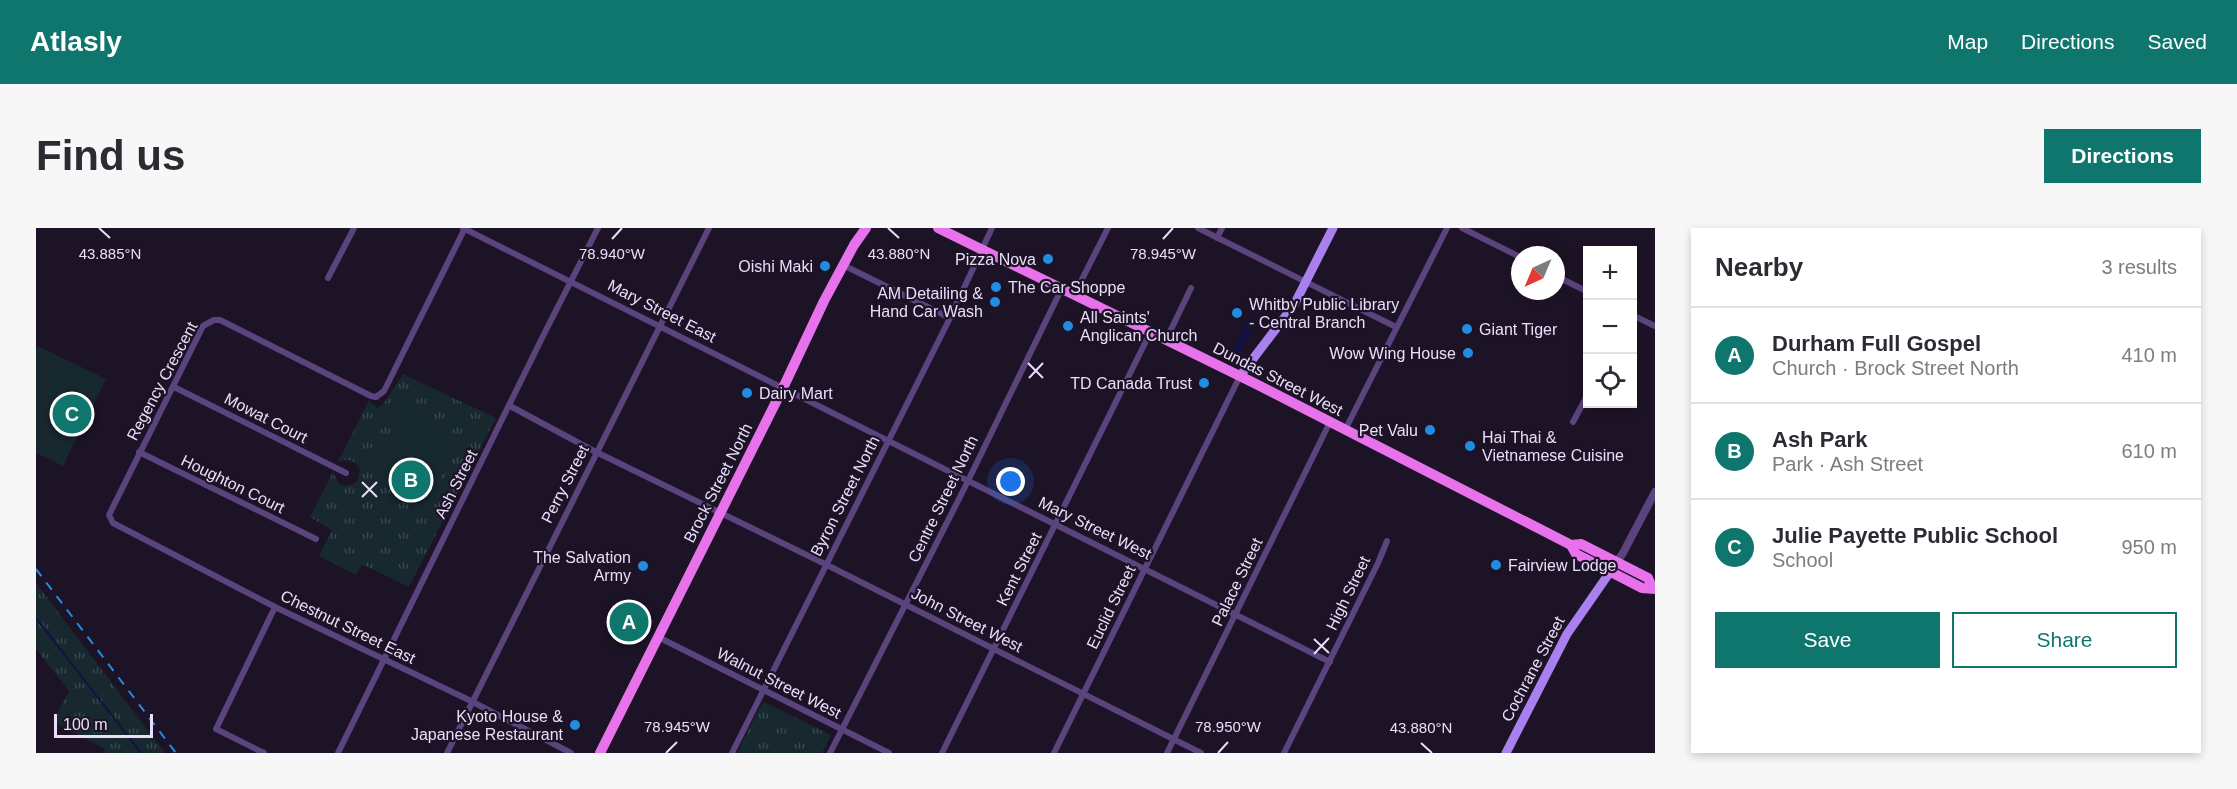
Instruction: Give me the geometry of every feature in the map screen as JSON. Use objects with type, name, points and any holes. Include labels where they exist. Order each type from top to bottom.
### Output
[{"type":"main road","name":"Brock Street North","points":[[600,753],[843,265],[866,228]]},
{"type":"main road","name":"Dundas Street West","points":[[938,228],[1240,376],[1571,545],[1576,554],[1610,572],[1642,588],[1654,588]]},
{"type":"main road","points":[[1240,376],[1294,305],[1333,228]]},
{"type":"main road","name":"Dundas Street West","points":[[1571,545],[1581,543],[1648,578],[1654,588]]},
{"type":"main road","name":"Cochrane Street","points":[[1510,752],[1567,634],[1610,572]]},
{"type":"street","points":[[328,278],[354,228]]},
{"type":"street","name":"Mary Street East","points":[[464,228],[783,388]]},
{"type":"street","name":"Regency Crescent","points":[[113,523],[109,515],[203,326],[214,320],[220,320],[376,397],[384,391],[464,228]]},
{"type":"street","name":"Ash Street","points":[[338,753],[598,228]]},
{"type":"street","name":"Perry Street","points":[[447,753],[709,228]]},
{"type":"street","name":"Byron Street North","points":[[732,753],[950,318],[992,228]]},
{"type":"street","points":[[1074,295],[1108,228]]},
{"type":"street","points":[[1198,228],[1396,327]]},
{"type":"street","points":[[1217,238],[1222,228]]},
{"type":"street","points":[[1345,430],[1447,228]]},
{"type":"street","points":[[1462,228],[1511,252]]},
{"type":"street","points":[[843,265],[950,318]]},
{"type":"street","points":[[1565,281],[1583,290]]},
{"type":"street","name":"Centre Street North","points":[[830,753],[906,605],[1062,288]]},
{"type":"street","points":[[1166,340],[1191,288]]},
{"type":"street","points":[[1637,317],[1655,326]]},
{"type":"street","name":"Kent Street","points":[[942,753],[1150,333]]},
{"type":"street","name":"Euclid Street","points":[[1054,753],[1240,376]]},
{"type":"street","name":"Mowat Court","points":[[174,387],[346,473]]},
{"type":"street","name":"Mary Street West","points":[[783,388],[1330,662]]},
{"type":"street","points":[[1573,422],[1583,402]]},
{"type":"street","name":"John Street West","points":[[510,406],[597,452],[826,564],[1201,753]]},
{"type":"street","name":"Palace Street","points":[[1167,753],[1330,422]]},
{"type":"street","name":"Houghton Court","points":[[139,452],[316,539]]},
{"type":"street","points":[[1610,572],[1655,492]]},
{"type":"street","name":"Chestnut Street East","points":[[113,523],[275,607],[471,701],[571,753]]},
{"type":"street","name":"High Street","points":[[1284,753],[1387,541]]},
{"type":"street","points":[[264,753],[216,729],[275,607]]},
{"type":"street","name":"Walnut Street West","points":[[658,637],[889,753]]},
{"type":"green space","points":[[38,346],[106,379],[63,466],[36,453],[36,350]]},
{"type":"green space","points":[[403,374],[496,418],[409,587],[362,564],[356,575],[319,556],[332,530],[310,517],[333,472],[339,484],[342,485],[354,484],[358,480],[360,469],[356,464],[348,460],[338,462],[369,400],[377,408],[384,403]]},
{"type":"green space","points":[[401,407],[420,416],[436,430],[442,439],[446,459],[444,470],[431,490],[381,468],[378,461]]},
{"type":"green space","points":[[36,583],[165,753],[103,753],[105,749],[53,721],[69,691],[36,649]]},
{"type":"green space","points":[[764,702],[831,735],[822,753],[737,753]]},
{"type":"shaded area","points":[[1248,317],[1253,319],[1247,329],[1253,332],[1239,353],[1233,349]]},
{"type":"waterway","points":[[36,618],[141,753]]},
{"type":"railway","points":[[36,569],[176,753]]},
{"type":"place","name":"Pizza Nova","points":[[1048,259]]},
{"type":"place","name":"Oishi Maki","points":[[825,266]]},
{"type":"place","name":"The Car Shoppe","points":[[996,287]]},
{"type":"place","name":"AM Detailing & Hand Car Wash","points":[[995,302]]},
{"type":"place","name":"Whitby Public Library - Central Branch","points":[[1237,313]]},
{"type":"place","name":"All Saints' Anglican Church","points":[[1068,326]]},
{"type":"place","name":"Giant Tiger","points":[[1467,329]]},
{"type":"place","name":"Wow Wing House","points":[[1468,353]]},
{"type":"place","name":"TD Canada Trust","points":[[1204,383]]},
{"type":"place","name":"Dairy Mart","points":[[747,393]]},
{"type":"place","name":"Julie Payette Public School","points":[[72,414]]},
{"type":"place","name":"Pet Valu","points":[[1430,430]]},
{"type":"place","name":"Hai Thai & Vietnamese Cuisine","points":[[1470,446]]},
{"type":"place","name":"Ash Park","points":[[411,480]]},
{"type":"place","name":"Fairview Lodge","points":[[1496,565]]},
{"type":"place","name":"The Salvation Army","points":[[643,566]]},
{"type":"place","name":"Durham Full Gospel","points":[[629,622]]},
{"type":"place","name":"Kyoto House & Japanese Restaurant","points":[[575,725]]}]
